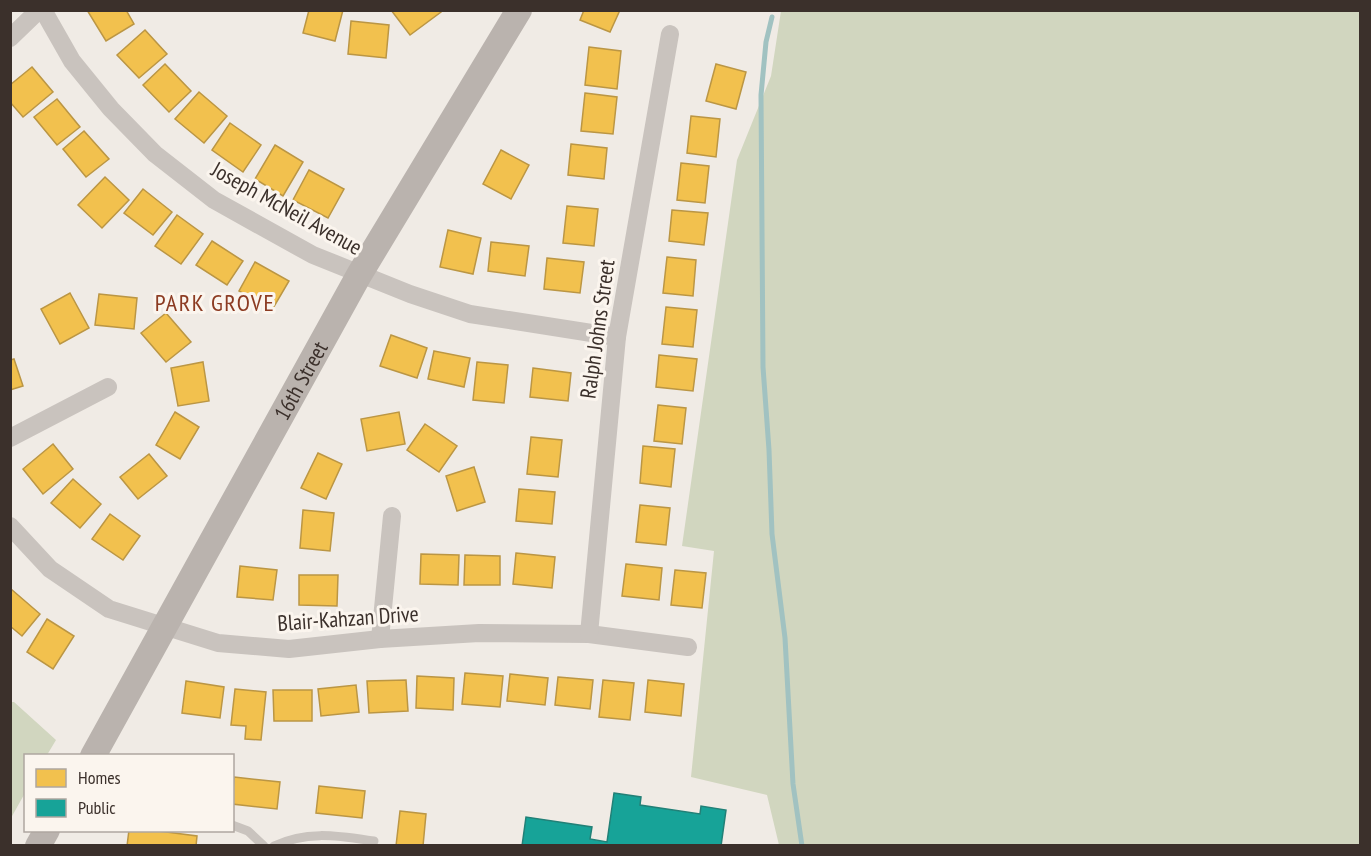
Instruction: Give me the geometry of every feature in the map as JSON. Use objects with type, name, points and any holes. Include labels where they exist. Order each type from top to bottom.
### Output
[{"type":"street","points":[[10,38],[41,10]]},
{"type":"street","name":"Joseph McNeil Avenue","points":[[41,10],[72,61],[111,109],[155,154],[214,200],[313,255],[359,275],[470,314],[617,337]]},
{"type":"street","name":"16th Street","points":[[94,754],[359,275],[519,10]]},
{"type":"street","name":"Ralph Johns Street","points":[[589,634],[617,337],[670,34]]},
{"type":"street","points":[[10,438],[108,387]]},
{"type":"street","points":[[380,639],[392,516]]},
{"type":"street","name":"Blair-Kahzan Drive","points":[[10,526],[50,569],[110,609],[218,643],[289,649],[380,639],[479,633],[589,634],[688,647]]},
{"type":"street","points":[[38,846],[46,832]]},
{"type":"lane","points":[[234,826],[248,831],[264,846]]},
{"type":"lane","points":[[274,846],[288,839],[307,835],[330,835],[374,841]]},
{"type":"green space","points":[[781,11],[1360,11],[1360,845],[779,845],[767,795],[691,777],[714,551],[682,546],[737,160],[771,76]]},
{"type":"green space","points":[[11,702],[14,702],[56,740],[48,754],[24,754],[24,795],[11,818]]},
{"type":"building: Homes","points":[[87,10],[126,10],[134,24],[106,41]]},
{"type":"building: Homes","points":[[309,10],[343,10],[335,41],[303,33]]},
{"type":"building: Homes","points":[[391,10],[440,10],[441,12],[410,35]]},
{"type":"building: Homes","points":[[584,10],[620,10],[610,32],[580,20]]},
{"type":"building: Homes","points":[[351,21],[389,25],[386,58],[348,54]]},
{"type":"building: Homes","points":[[145,30],[167,54],[139,78],[117,55]]},
{"type":"building: Homes","points":[[589,47],[621,51],[617,89],[585,85]]},
{"type":"building: Homes","points":[[165,64],[191,91],[169,112],[143,85]]},
{"type":"building: Homes","points":[[716,64],[746,72],[736,109],[706,101]]},
{"type":"building: Homes","points":[[32,67],[53,92],[23,117],[10,102],[10,85]]},
{"type":"building: Homes","points":[[199,92],[227,116],[204,143],[175,119]]},
{"type":"building: Homes","points":[[585,93],[617,97],[613,134],[581,131]]},
{"type":"building: Homes","points":[[57,99],[80,127],[57,145],[34,117]]},
{"type":"building: Homes","points":[[691,116],[720,119],[716,157],[687,153]]},
{"type":"building: Homes","points":[[230,123],[261,145],[243,172],[212,150]]},
{"type":"building: Homes","points":[[84,131],[109,159],[86,177],[63,149]]},
{"type":"building: Homes","points":[[571,144],[607,148],[604,179],[568,175]]},
{"type":"building: Homes","points":[[275,145],[303,162],[283,196],[255,179]]},
{"type":"building: Homes","points":[[501,150],[529,165],[511,199],[483,184]]},
{"type":"building: Homes","points":[[681,163],[709,166],[705,203],[677,200]]},
{"type":"building: Homes","points":[[309,170],[344,189],[328,218],[293,200]]},
{"type":"building: Homes","points":[[105,177],[129,200],[102,228],[78,205]]},
{"type":"building: Homes","points":[[143,189],[172,212],[153,235],[124,213]]},
{"type":"building: Homes","points":[[567,206],[598,209],[594,246],[563,243]]},
{"type":"building: Homes","points":[[672,210],[708,213],[704,245],[669,241]]},
{"type":"building: Homes","points":[[177,215],[203,234],[181,264],[155,246]]},
{"type":"building: Homes","points":[[448,230],[481,238],[473,274],[440,267]]},
{"type":"building: Homes","points":[[212,241],[243,261],[227,285],[196,265]]},
{"type":"building: Homes","points":[[491,242],[529,246],[525,276],[488,271]]},
{"type":"building: Homes","points":[[667,257],[696,260],[693,296],[663,293]]},
{"type":"building: Homes","points":[[547,258],[584,262],[580,293],[544,289]]},
{"type":"building: Homes","points":[[255,262],[289,281],[272,310],[239,291]]},
{"type":"building: Homes","points":[[70,293],[89,328],[60,344],[41,309]]},
{"type":"building: Homes","points":[[99,294],[137,298],[134,329],[95,325]]},
{"type":"building: Homes","points":[[666,307],[697,310],[693,347],[662,344]]},
{"type":"building: Homes","points":[[166,313],[191,342],[166,362],[141,333]]},
{"type":"building: Homes","points":[[391,335],[427,348],[417,378],[380,366]]},
{"type":"building: Homes","points":[[434,351],[470,358],[464,387],[428,379]]},
{"type":"building: Homes","points":[[659,355],[697,359],[693,391],[656,387]]},
{"type":"building: Homes","points":[[14,359],[23,386],[10,390],[10,360]]},
{"type":"building: Homes","points":[[203,362],[209,401],[178,406],[171,368]]},
{"type":"building: Homes","points":[[477,362],[508,365],[504,403],[473,400]]},
{"type":"building: Homes","points":[[533,368],[571,373],[568,401],[530,397]]},
{"type":"building: Homes","points":[[658,405],[686,408],[682,444],[654,441]]},
{"type":"building: Homes","points":[[175,412],[199,427],[180,459],[156,445]]},
{"type":"building: Homes","points":[[399,412],[405,444],[367,451],[361,419]]},
{"type":"building: Homes","points":[[425,424],[457,446],[439,472],[407,450]]},
{"type":"building: Homes","points":[[531,437],[562,440],[558,477],[527,474]]},
{"type":"building: Homes","points":[[53,444],[73,469],[43,494],[23,469]]},
{"type":"building: Homes","points":[[643,446],[675,449],[671,487],[640,483]]},
{"type":"building: Homes","points":[[318,453],[342,464],[326,499],[301,488]]},
{"type":"building: Homes","points":[[149,454],[167,476],[138,499],[120,477]]},
{"type":"building: Homes","points":[[474,467],[485,502],[457,511],[446,476]]},
{"type":"building: Homes","points":[[73,479],[101,504],[80,528],[51,503]]},
{"type":"building: Homes","points":[[519,489],[555,492],[552,524],[516,521]]},
{"type":"building: Homes","points":[[640,505],[670,508],[666,545],[636,542]]},
{"type":"building: Homes","points":[[303,510],[334,513],[330,551],[300,548]]},
{"type":"building: Homes","points":[[110,514],[140,536],[123,560],[92,539]]},
{"type":"building: Homes","points":[[516,553],[555,557],[552,588],[513,584]]},
{"type":"building: Homes","points":[[421,554],[459,555],[458,585],[420,584]]},
{"type":"building: Homes","points":[[465,555],[500,556],[500,585],[464,585]]},
{"type":"building: Homes","points":[[626,564],[662,568],[659,600],[622,596]]},
{"type":"building: Homes","points":[[240,566],[277,570],[273,600],[237,597]]},
{"type":"building: Homes","points":[[675,570],[706,573],[702,608],[671,605]]},
{"type":"building: Homes","points":[[299,575],[338,575],[337,606],[299,605]]},
{"type":"building: Homes","points":[[11,589],[40,614],[22,636],[10,626]]},
{"type":"building: Homes","points":[[47,619],[74,636],[53,669],[27,652]]},
{"type":"building: Homes","points":[[465,673],[503,676],[500,707],[462,704]]},
{"type":"building: Homes","points":[[510,674],[548,678],[545,705],[507,701]]},
{"type":"building: Homes","points":[[417,676],[454,678],[453,710],[416,708]]},
{"type":"building: Homes","points":[[558,677],[593,680],[590,709],[555,705]]},
{"type":"building: Homes","points":[[406,680],[408,711],[369,713],[367,681]]},
{"type":"building: Homes","points":[[603,680],[634,683],[630,720],[599,717]]},
{"type":"building: Homes","points":[[648,680],[684,684],[681,716],[645,712]]},
{"type":"building: Homes","points":[[186,681],[224,687],[220,718],[182,713]]},
{"type":"building: Homes","points":[[356,685],[359,712],[321,716],[318,689]]},
{"type":"building: Homes","points":[[235,689],[266,692],[261,740],[245,739],[246,726],[231,725]]},
{"type":"building: Homes","points":[[273,690],[312,690],[312,721],[274,721]]},
{"type":"building: Homes","points":[[234,777],[280,782],[277,809],[234,804]]},
{"type":"building: Homes","points":[[319,786],[365,791],[362,818],[316,813]]},
{"type":"building: Homes","points":[[400,811],[426,814],[423,846],[396,846]]},
{"type":"building: Homes","points":[[129,832],[166,832],[197,836],[196,846],[127,846]]},
{"type":"building: Public","points":[[614,793],[641,797],[640,805],[700,814],[701,806],[726,810],[721,846],[522,846],[526,817],[592,827],[590,839],[607,842]]},
{"type":"waterway","points":[[772,17],[766,42],[761,95],[763,367],[772,534],[785,638],[793,784],[802,846]]},
{"type":"district","name":"PARK GROVE","points":[[215,303]]}]
